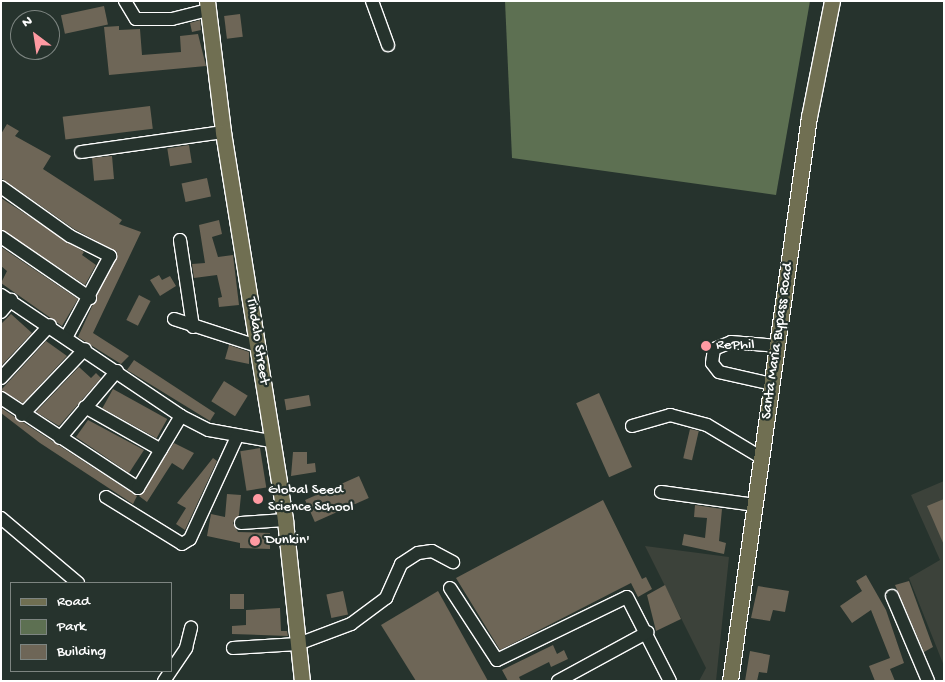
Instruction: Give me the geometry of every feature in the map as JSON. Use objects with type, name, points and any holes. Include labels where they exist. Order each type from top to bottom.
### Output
[{"type":"main road","name":"Santa Maria Bypass Road","points":[[730,681],[810,117],[832,1]]},
{"type":"main road","name":"Tindalo Street","points":[[207,6],[223,132],[285,520],[302,681]]},
{"type":"street","points":[[125,1],[136,19],[172,18],[207,6]]},
{"type":"street","points":[[372,1],[388,45]]},
{"type":"street","points":[[82,152],[223,132]]},
{"type":"street","points":[[1,187],[70,236],[110,256],[90,298],[67,336]]},
{"type":"street","points":[[1,236],[90,298]]},
{"type":"street","points":[[180,240],[193,328]]},
{"type":"street","points":[[1,312],[6,298],[67,336],[181,416],[237,437],[271,441]]},
{"type":"street","points":[[174,319],[193,328],[257,346]]},
{"type":"street","points":[[1,378],[50,325]]},
{"type":"street","points":[[772,384],[719,372],[713,356],[720,344],[731,342],[778,346]]},
{"type":"street","points":[[22,415],[85,349]]},
{"type":"street","points":[[60,438],[117,371]]},
{"type":"street","points":[[1,398],[22,415],[138,488],[181,416]]},
{"type":"street","points":[[85,407],[161,450]]},
{"type":"street","points":[[632,426],[670,415],[707,425],[762,458]]},
{"type":"street","points":[[106,497],[182,544],[190,539],[237,437]]},
{"type":"street","points":[[661,492],[755,505]]},
{"type":"street","points":[[1,518],[77,582]]},
{"type":"street","points":[[241,523],[285,520]]},
{"type":"street","points":[[233,648],[298,644],[367,615],[386,598],[398,569],[409,558],[432,551],[453,562]]},
{"type":"street","points":[[450,588],[497,660],[627,596],[648,632],[670,681]]},
{"type":"street","points":[[892,596],[928,681]]},
{"type":"street","points":[[174,663],[191,628]]},
{"type":"street","points":[[558,681],[576,676],[648,632]]},
{"type":"shaded area","points":[[944,481],[944,666],[909,578],[940,560],[911,495]]},
{"type":"shaded area","points":[[645,546],[729,557],[716,681],[699,681],[706,668]]},
{"type":"green space","points":[[505,1],[810,1],[776,195],[512,158]]},
{"type":"building","points":[[104,6],[108,25],[65,34],[61,15]]},
{"type":"building","points":[[240,14],[243,37],[227,39],[224,16]]},
{"type":"building","points":[[200,20],[201,30],[192,32],[190,23]]},
{"type":"building","points":[[119,26],[119,30],[140,29],[142,55],[181,52],[180,36],[198,34],[206,66],[109,75],[104,27]]},
{"type":"building","points":[[150,106],[153,129],[65,140],[63,117]]},
{"type":"building","points":[[7,124],[19,131],[15,136],[51,156],[43,169],[122,220],[119,224],[141,232],[93,333],[129,356],[121,364],[78,337],[117,252],[74,229],[1,178],[1,134]]},
{"type":"building","points":[[189,145],[192,163],[170,166],[167,148]]},
{"type":"building","points":[[112,156],[114,179],[94,181],[92,158]]},
{"type":"building","points":[[207,178],[211,197],[186,202],[182,183]]},
{"type":"building","points":[[1,198],[84,252],[82,255],[96,265],[85,285],[1,229]]},
{"type":"building","points":[[219,220],[222,234],[212,237],[218,257],[233,255],[239,305],[219,307],[218,298],[222,297],[217,275],[194,278],[192,264],[205,263],[199,225]]},
{"type":"building","points":[[1,247],[78,299],[62,326],[1,283],[7,271],[1,266]]},
{"type":"building","points":[[159,275],[162,280],[170,276],[176,286],[160,296],[150,280]]},
{"type":"building","points":[[139,295],[151,301],[138,326],[126,320]]},
{"type":"building","points":[[11,314],[32,333],[1,366],[1,324]]},
{"type":"building","points":[[46,341],[67,356],[23,403],[1,390]]},
{"type":"building","points":[[229,345],[249,352],[249,364],[225,359]]},
{"type":"building","points":[[134,360],[215,413],[210,421],[127,370]]},
{"type":"building","points":[[79,367],[91,378],[96,373],[101,378],[59,426],[36,412]]},
{"type":"building","points":[[224,381],[248,396],[235,416],[211,401]]},
{"type":"building","points":[[113,389],[167,419],[157,438],[102,408]]},
{"type":"building","points":[[599,393],[632,467],[609,477],[576,403]]},
{"type":"building","points":[[309,395],[311,406],[286,410],[284,399]]},
{"type":"building","points":[[1,408],[137,496],[133,504],[40,443],[1,413]]},
{"type":"building","points":[[88,420],[144,450],[129,473],[76,437]]},
{"type":"building","points":[[690,429],[699,431],[692,460],[683,458]]},
{"type":"building","points":[[174,443],[194,453],[183,470],[172,463],[147,502],[139,496]]},
{"type":"building","points":[[260,448],[266,488],[247,491],[240,451]]},
{"type":"building","points":[[293,452],[307,452],[307,464],[315,463],[316,472],[291,476]]},
{"type":"building","points":[[213,458],[217,461],[185,530],[176,524],[186,508],[177,503]]},
{"type":"building","points":[[359,476],[369,498],[315,522],[305,500]]},
{"type":"building","points":[[227,494],[241,495],[239,515],[233,523],[238,532],[270,533],[270,549],[240,548],[240,543],[207,536],[211,514],[225,517]]},
{"type":"building","points":[[944,499],[944,545],[927,506]]},
{"type":"building","points":[[603,500],[642,579],[646,577],[652,589],[638,597],[631,583],[500,650],[456,578]]},
{"type":"building","points":[[695,505],[722,509],[719,541],[726,543],[724,554],[682,545],[684,534],[705,538],[707,518],[694,517]]},
{"type":"building","points":[[866,575],[886,610],[904,663],[890,669],[895,681],[875,681],[869,666],[890,658],[871,610],[852,623],[840,606],[862,591],[856,581]]},
{"type":"building","points":[[909,581],[933,647],[924,652],[895,585]]},
{"type":"building","points":[[665,585],[681,619],[656,631],[647,595]]},
{"type":"building","points":[[758,586],[789,591],[785,612],[773,610],[770,621],[751,618]]},
{"type":"building","points":[[343,591],[348,614],[331,618],[326,595]]},
{"type":"building","points":[[438,591],[488,681],[416,681],[381,625]]},
{"type":"building","points":[[230,594],[244,594],[244,609],[230,609]]},
{"type":"building","points":[[280,608],[281,631],[287,631],[288,636],[232,634],[232,626],[246,625],[246,610]]},
{"type":"building","points":[[553,645],[557,654],[564,650],[568,659],[551,667],[549,662],[519,677],[521,681],[508,681],[502,670]]},
{"type":"building","points":[[750,651],[770,655],[767,673],[759,672],[757,681],[745,681]]},
{"type":"place","name":"RePhil","points":[[706,346]]},
{"type":"place","name":"Global Seed Science School","points":[[258,499]]},
{"type":"place","name":"Dunkin'","points":[[255,541]]}]
